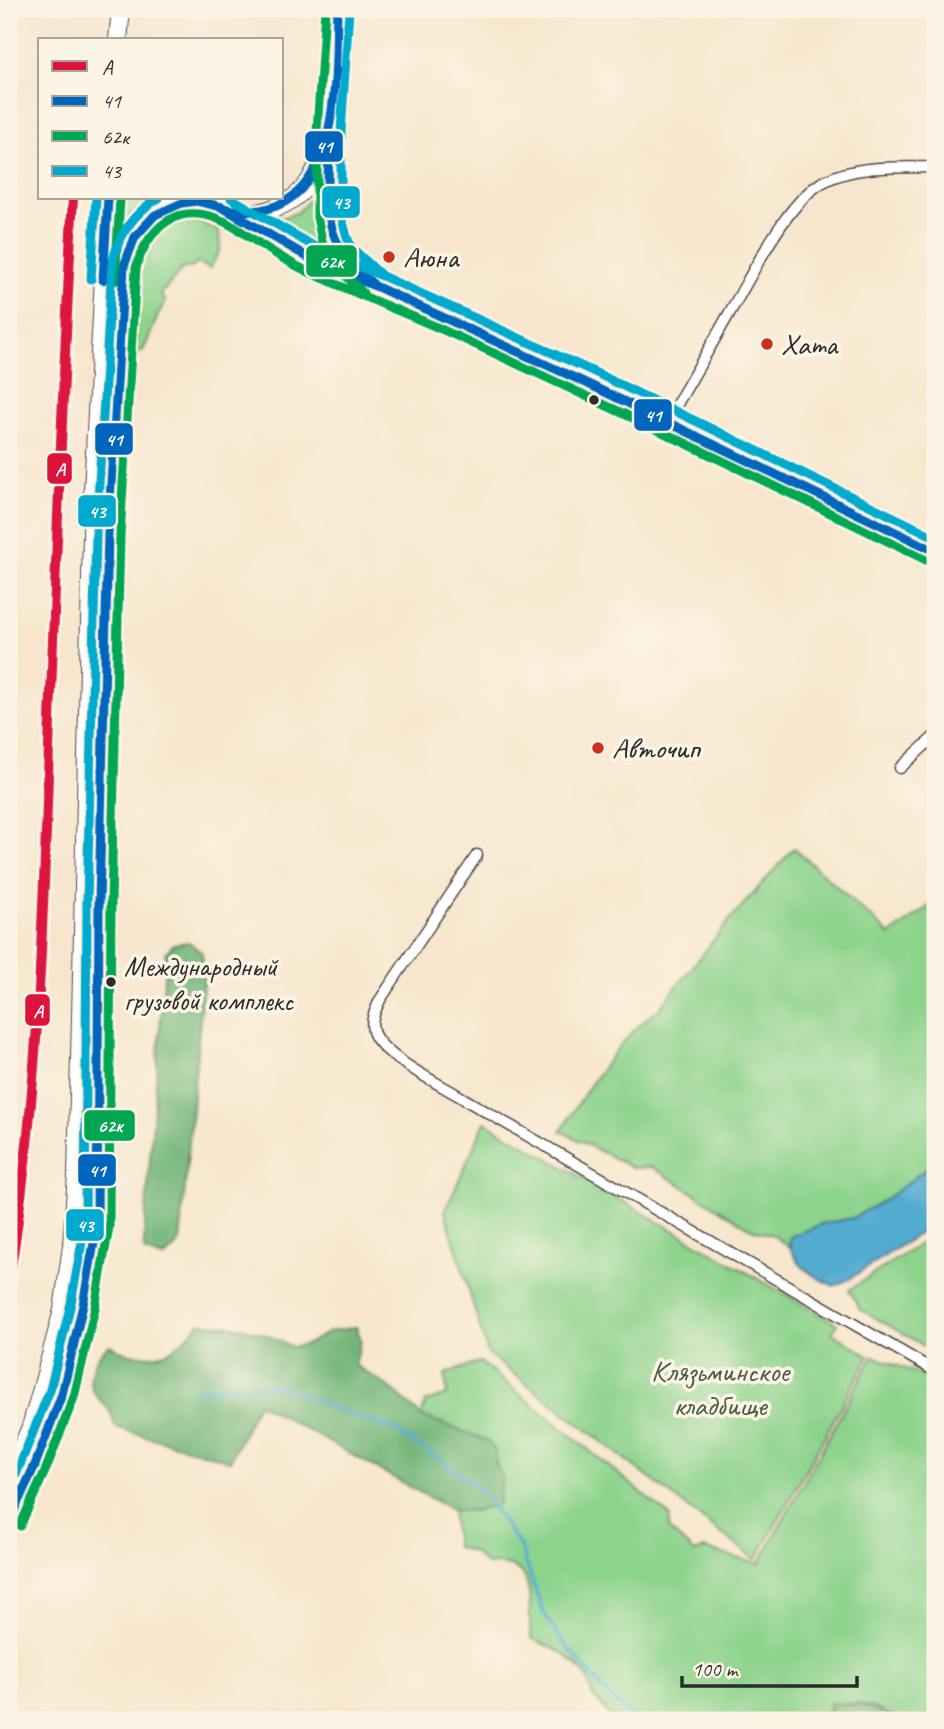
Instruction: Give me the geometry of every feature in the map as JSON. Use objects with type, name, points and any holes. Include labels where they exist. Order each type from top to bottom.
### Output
[{"type":"main road","points":[[118,38],[121,9]]},
{"type":"main road","points":[[337,9],[330,132],[329,216],[335,241],[342,255],[375,286]]},
{"type":"main road","points":[[233,213],[272,209],[288,203],[301,193],[318,165],[330,132]]},
{"type":"main road","points":[[9,1477],[31,1427],[42,1389],[63,1310],[72,1246],[77,1174],[93,491],[108,200]]},
{"type":"main road","points":[[9,1521],[35,1465],[62,1394],[83,1306],[97,1226],[101,796],[108,534],[124,266],[133,236],[151,217],[181,203],[209,201],[284,245],[342,274],[375,286],[667,421],[935,551]]},
{"type":"street","points":[[667,421],[769,245],[806,194],[823,181],[863,170],[935,167]]},
{"type":"street","points":[[900,768],[935,736]]},
{"type":"street","points":[[477,855],[380,1000],[373,1017],[372,1029],[376,1038],[390,1053],[453,1092],[935,1371]]},
{"type":"green space","points":[[318,190],[322,190],[318,239],[311,242],[273,225],[274,221],[298,212]]},
{"type":"green space","points":[[115,200],[150,200],[133,211],[115,234]]},
{"type":"green space","points":[[181,221],[196,221],[219,231],[220,250],[210,268],[198,263],[191,268],[183,268],[161,294],[165,302],[142,352],[136,353],[136,303],[146,249],[154,236],[166,226]]},
{"type":"green space","points":[[794,848],[890,935],[935,902],[935,1162],[886,1199],[853,1218],[821,1224],[790,1237],[789,1247],[773,1235],[751,1229],[652,1167],[633,1168],[561,1131],[618,1049],[659,1009],[733,916]]},
{"type":"green space","points":[[189,942],[202,953],[204,974],[180,1242],[164,1258],[145,1252],[144,1236],[166,952],[174,944]]},
{"type":"green space","name":"Клязьминское кладбище","points":[[485,1122],[837,1324],[832,1333],[869,1356],[756,1560],[488,1354],[445,1211]]},
{"type":"green space","points":[[935,1234],[935,1352],[860,1309],[849,1290]]},
{"type":"green space","points":[[200,1323],[241,1327],[292,1347],[305,1345],[329,1332],[356,1327],[361,1339],[355,1365],[392,1389],[421,1416],[487,1440],[495,1451],[496,1464],[502,1477],[498,1505],[476,1511],[452,1510],[258,1403],[230,1461],[115,1427],[110,1411],[95,1394],[90,1380],[93,1366],[100,1354],[110,1345],[136,1355],[165,1353],[179,1344]]},
{"type":"green space","points":[[873,1356],[935,1381],[935,1720],[902,1720],[861,1704],[830,1703],[826,1720],[614,1720],[592,1695],[587,1677],[575,1664],[562,1653],[531,1638],[528,1585],[524,1575],[516,1568],[486,1565],[474,1552],[456,1547],[452,1510],[476,1511],[502,1478],[496,1464],[495,1451],[421,1416],[426,1402],[447,1395],[445,1374],[480,1362],[670,1516],[669,1529],[694,1552],[705,1549],[759,1564]]},
{"type":"green space","points":[[830,1703],[867,1707],[902,1720],[826,1720]]},
{"type":"water","points":[[935,1162],[935,1223],[834,1286],[803,1268],[793,1254],[790,1237],[821,1224],[853,1218],[886,1199]]},
{"type":"waterway","points":[[196,1389],[279,1385],[330,1407],[393,1429],[448,1465],[481,1490],[520,1546],[543,1612],[562,1641],[608,1695],[636,1720]]},
{"type":"transit line","name":"62к","points":[[325,9],[317,131],[317,217],[323,245],[332,262],[363,293]]},
{"type":"transit line","name":"41","points":[[218,206],[247,212],[276,206],[297,192],[313,173],[324,148],[330,120],[336,61],[337,9]]},
{"type":"transit line","name":"43","points":[[349,10],[341,132],[341,215],[352,248],[381,275]]},
{"type":"transit line","name":"41","points":[[329,146],[328,206],[335,238],[343,253],[373,284]]},
{"type":"transit line","name":"A","points":[[9,1279],[26,1154],[37,1028],[73,200]]},
{"type":"transit line","name":"43","points":[[91,279],[96,200]]},
{"type":"transit line","name":"41","points":[[103,280],[108,200]]},
{"type":"transit line","name":"62к","points":[[115,281],[120,200]]},
{"type":"transit line","name":"43","points":[[9,1492],[50,1390],[71,1303],[85,1225],[87,903],[96,534],[112,265],[118,244],[128,226],[156,200]]},
{"type":"transit line","name":"43","points":[[234,200],[322,251],[592,371],[935,537]]},
{"type":"transit line","name":"41","points":[[9,1521],[35,1465],[62,1394],[83,1305],[97,1226],[99,903],[108,534],[124,266],[135,237],[155,215],[182,203],[197,201],[222,207],[316,262],[375,286],[586,383],[935,551]]},
{"type":"transit line","name":"62к","points":[[20,1526],[74,1397],[95,1308],[109,1227],[111,903],[120,535],[136,268],[150,237],[166,222],[186,214],[217,218],[303,269],[564,386],[930,562]]},
{"type":"place","name":"Аюна","points":[[389,257]]},
{"type":"place","name":"Хата","points":[[767,344]]},
{"type":"place","name":"Авточип","points":[[598,748]]},
{"type":"place","name":"Международный грузовой комплекс","points":[[111,982]]}]
